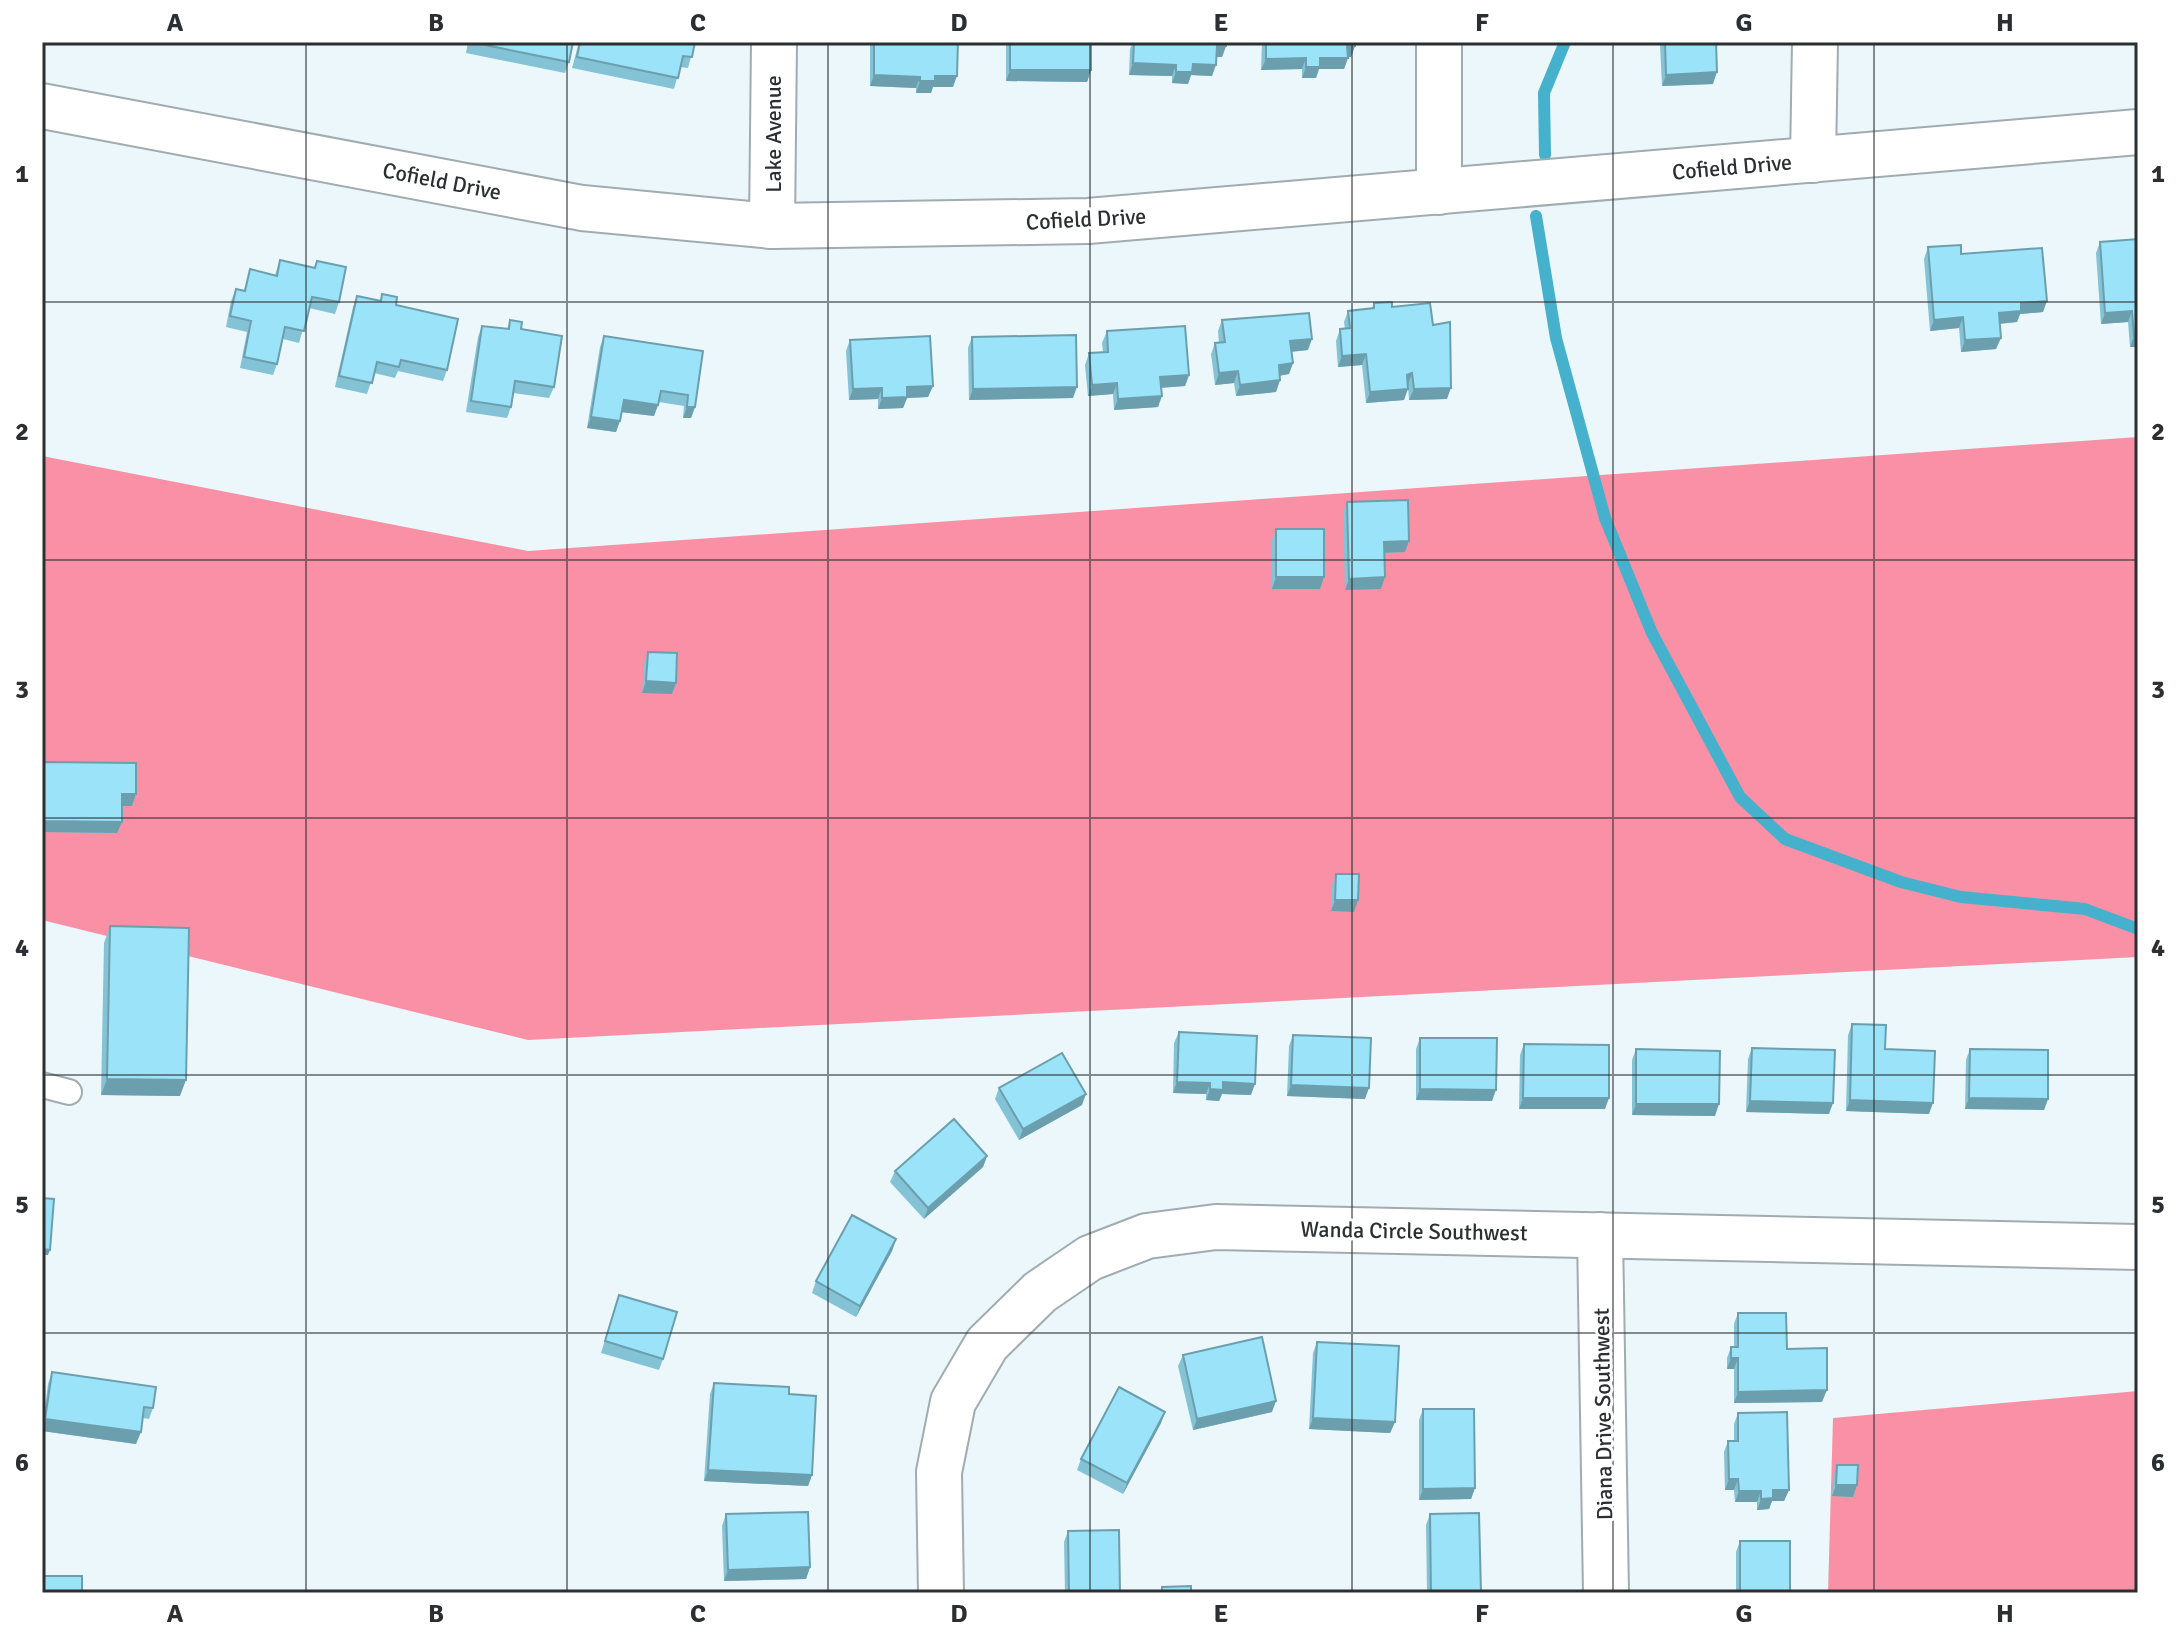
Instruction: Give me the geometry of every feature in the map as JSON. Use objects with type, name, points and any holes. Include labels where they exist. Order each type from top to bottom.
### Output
[{"type":"street","name":"Lake Avenue","points":[[772,226],[774,42]]},
{"type":"street","points":[[1439,42],[1439,192]]},
{"type":"street","points":[[1813,160],[1815,42]]},
{"type":"street","name":"Cofield Drive","points":[[42,106],[582,208],[772,226],[1088,221],[2138,132]]},
{"type":"street","name":"Wanda Circle Southwest","points":[[941,1593],[939,1472],[953,1402],[987,1344],[1040,1292],[1090,1258],[1147,1236],[1216,1227],[2138,1247]]},
{"type":"street","name":"Diana Drive Southwest","points":[[1600,1235],[1606,1593]]},
{"type":"lane","points":[[42,1085],[69,1092]]},
{"type":"shaded area","points":[[2138,437],[2138,957],[528,1040],[42,920],[42,456],[528,551]]},
{"type":"shaded area","points":[[2138,1391],[2138,1593],[1828,1593],[1833,1418]]},
{"type":"building","points":[[470,42],[573,42],[569,62]]},
{"type":"building","points":[[580,42],[695,42],[692,57],[683,56],[678,78],[577,57]]},
{"type":"building","points":[[874,42],[958,42],[957,76],[935,76],[935,81],[920,81],[920,77],[874,75]]},
{"type":"building","points":[[1010,42],[1091,42],[1091,70],[1010,70]]},
{"type":"building","points":[[1134,42],[1226,42],[1226,46],[1217,46],[1216,65],[1193,64],[1192,72],[1176,72],[1176,65],[1133,63]]},
{"type":"building","points":[[1266,42],[1355,42],[1355,46],[1347,46],[1348,58],[1320,58],[1320,67],[1306,67],[1306,58],[1266,59]]},
{"type":"building","points":[[1665,42],[1716,42],[1717,72],[1666,75]]},
{"type":"building","points":[[2138,239],[2138,336],[2134,336],[2132,311],[2105,313],[2100,242]]},
{"type":"building","points":[[1961,245],[1961,254],[2042,248],[2047,301],[2021,303],[2021,311],[1999,313],[2001,338],[1965,340],[1963,317],[1934,320],[1928,247]]},
{"type":"building","points":[[280,260],[315,268],[317,261],[346,267],[339,302],[312,297],[304,331],[285,327],[277,364],[244,357],[251,321],[230,316],[236,289],[245,291],[250,269],[277,276]]},
{"type":"building","points":[[382,294],[397,297],[396,305],[458,319],[447,370],[401,360],[399,367],[377,362],[372,383],[339,376],[357,296],[381,301]]},
{"type":"building","points":[[1392,302],[1392,307],[1430,303],[1433,325],[1450,322],[1451,388],[1414,389],[1412,373],[1407,375],[1408,389],[1370,392],[1366,354],[1342,356],[1340,329],[1350,328],[1348,311],[1374,308],[1374,303]]},
{"type":"building","points":[[1309,313],[1312,339],[1290,341],[1293,363],[1279,365],[1280,380],[1240,385],[1238,371],[1219,373],[1215,343],[1225,342],[1222,320]]},
{"type":"building","points":[[510,320],[522,322],[521,329],[562,336],[554,387],[515,381],[511,407],[471,401],[482,326],[509,329]]},
{"type":"building","points":[[1185,326],[1189,375],[1160,377],[1162,396],[1118,399],[1117,383],[1092,385],[1089,353],[1108,352],[1107,331]]},
{"type":"building","points":[[1076,335],[1077,387],[973,389],[972,337]]},
{"type":"building","points":[[604,336],[703,351],[695,407],[687,407],[688,395],[661,391],[658,405],[624,400],[620,421],[591,417]]},
{"type":"building","points":[[930,336],[933,386],[907,387],[907,397],[882,398],[882,388],[853,389],[850,340]]},
{"type":"building","points":[[1408,500],[1409,541],[1384,542],[1385,577],[1349,579],[1347,502]]},
{"type":"building","points":[[1276,529],[1324,529],[1324,577],[1276,577]]},
{"type":"building","points":[[648,652],[677,653],[676,683],[646,681]]},
{"type":"building","points":[[44,762],[136,763],[136,794],[122,794],[122,822],[43,821]]},
{"type":"building","points":[[1336,874],[1359,874],[1358,900],[1335,900]]},
{"type":"building","points":[[110,926],[189,928],[186,1080],[107,1079]]},
{"type":"building","points":[[1852,1024],[1886,1025],[1885,1049],[1935,1051],[1933,1103],[1850,1100]]},
{"type":"building","points":[[1179,1032],[1257,1036],[1255,1084],[1223,1082],[1223,1090],[1210,1089],[1210,1083],[1177,1082]]},
{"type":"building","points":[[1293,1035],[1371,1038],[1369,1088],[1291,1085]]},
{"type":"building","points":[[1420,1038],[1497,1038],[1496,1090],[1420,1089]]},
{"type":"building","points":[[1524,1044],[1609,1045],[1609,1098],[1523,1098]]},
{"type":"building","points":[[1752,1048],[1835,1050],[1833,1103],[1750,1101]]},
{"type":"building","points":[[1636,1049],[1720,1051],[1719,1104],[1636,1104]]},
{"type":"building","points":[[1970,1049],[2048,1050],[2048,1099],[1969,1098]]},
{"type":"building","points":[[1062,1053],[1086,1094],[1023,1129],[999,1088]]},
{"type":"building","points":[[954,1119],[987,1156],[928,1208],[895,1171]]},
{"type":"building","points":[[42,1198],[54,1199],[50,1250],[42,1249]]},
{"type":"building","points":[[852,1215],[896,1239],[860,1306],[816,1281]]},
{"type":"building","points":[[619,1295],[677,1312],[663,1359],[605,1341]]},
{"type":"building","points":[[1738,1313],[1786,1313],[1787,1349],[1827,1348],[1827,1390],[1738,1392],[1738,1358],[1731,1358],[1731,1347],[1738,1347]]},
{"type":"building","points":[[1262,1337],[1276,1401],[1197,1419],[1183,1355]]},
{"type":"building","points":[[1317,1342],[1399,1346],[1395,1422],[1313,1418]]},
{"type":"building","points":[[52,1372],[156,1387],[153,1408],[144,1407],[141,1432],[45,1419]]},
{"type":"building","points":[[714,1383],[789,1387],[789,1394],[816,1396],[812,1475],[708,1470]]},
{"type":"building","points":[[1119,1387],[1165,1412],[1127,1483],[1081,1459]]},
{"type":"building","points":[[1423,1409],[1474,1409],[1475,1488],[1423,1489]]},
{"type":"building","points":[[1787,1412],[1789,1490],[1773,1490],[1773,1498],[1761,1499],[1761,1491],[1739,1491],[1738,1479],[1729,1479],[1728,1441],[1738,1441],[1738,1413]]},
{"type":"building","points":[[1837,1465],[1858,1465],[1857,1485],[1836,1485]]},
{"type":"building","points":[[808,1512],[810,1567],[728,1570],[726,1514]]},
{"type":"building","points":[[1479,1513],[1481,1593],[1431,1593],[1430,1514]]},
{"type":"building","points":[[1119,1530],[1120,1593],[1069,1593],[1068,1531]]},
{"type":"building","points":[[1740,1541],[1790,1541],[1790,1593],[1740,1593]]},
{"type":"building","points":[[42,1576],[82,1576],[82,1593],[42,1593]]},
{"type":"building","points":[[1191,1586],[1191,1593],[1162,1593],[1162,1587]]},
{"type":"waterway","points":[[1545,155],[1544,93],[1565,42]]},
{"type":"waterway","points":[[1536,216],[1556,338],[1605,518],[1652,633],[1740,797],[1785,839],[1901,882],[1961,897],[2085,909],[2138,929]]}]
